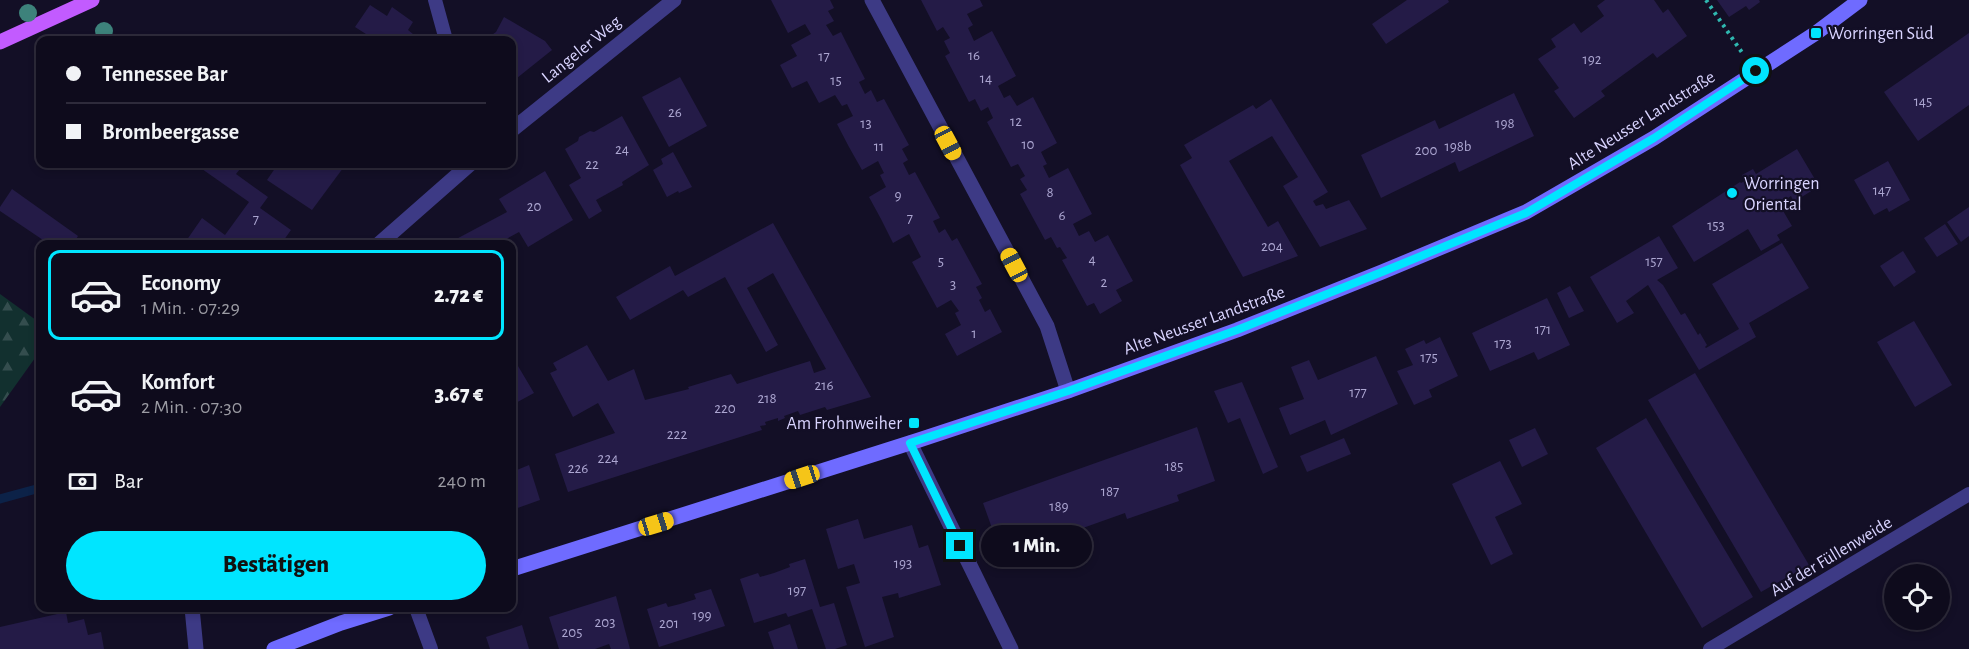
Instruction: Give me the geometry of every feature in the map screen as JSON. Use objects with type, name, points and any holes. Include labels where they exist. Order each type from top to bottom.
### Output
[{"type":"main road","points":[[0,42],[92,0]]},
{"type":"main road","name":"Alte Neusser Landstraße","points":[[516,568],[1068,391],[1248,326],[1526,213],[1654,138],[1816,33],[1860,0]]},
{"type":"main road","points":[[274,649],[376,612]]},
{"type":"street","name":"Langeler Weg","points":[[516,126],[674,0]]},
{"type":"street","points":[[872,0],[1047,326],[1068,391]]},
{"type":"street","points":[[384,240],[465,168]]},
{"type":"street","points":[[910,443],[1011,649]]},
{"type":"street","points":[[192,612],[196,649]]},
{"type":"lane","points":[[435,0],[445,36]]},
{"type":"lane","name":"Auf der Füllenweide","points":[[1710,649],[1969,494]]},
{"type":"lane","points":[[417,612],[431,649]]},
{"type":"path","points":[[1706,0],[1756,71]]},
{"type":"green space","points":[[0,294],[36,320],[36,357],[0,407]]},
{"type":"building","points":[[771,0],[830,0],[834,8],[828,11],[834,21],[826,25],[833,36],[841,32],[865,79],[859,82],[865,94],[871,90],[877,102],[884,99],[909,145],[902,149],[908,160],[903,163],[909,175],[915,172],[940,218],[933,221],[939,233],[945,229],[952,241],[957,238],[982,284],[976,287],[982,298],[979,300],[985,312],[990,309],[1002,332],[957,356],[945,334],[961,325],[955,313],[959,311],[951,300],[937,308],[912,262],[921,257],[909,234],[893,243],[869,197],[886,187],[880,175],[884,173],[878,161],[862,170],[837,124],[853,116],[847,104],[842,106],[835,95],[819,103],[807,81],[792,88],[780,65],[797,56],[791,45],[811,34],[805,24],[788,33]]},
{"type":"building","points":[[921,0],[980,0],[983,6],[967,14],[973,25],[968,28],[974,41],[992,31],[1016,76],[998,86],[1004,98],[1010,95],[1017,106],[1033,97],[1057,143],[1041,152],[1047,164],[1043,166],[1049,178],[1068,168],[1092,214],[1073,224],[1079,236],[1089,231],[1095,242],[1108,235],[1133,281],[1116,290],[1122,301],[1100,314],[1094,303],[1087,306],[1062,260],[1067,258],[1060,247],[1057,248],[1051,237],[1045,240],[1020,194],[1027,190],[1020,179],[1025,176],[1018,164],[1011,167],[987,122],[993,118],[988,107],[981,111],[975,99],[969,102],[945,56],[950,53],[944,41],[950,38],[943,27],[937,31]]},
{"type":"building","points":[[1407,0],[1448,0],[1449,2],[1386,44],[1372,24]]},
{"type":"building","points":[[1605,0],[1654,0],[1663,13],[1668,9],[1687,36],[1657,58],[1653,53],[1601,91],[1605,96],[1574,118],[1554,91],[1559,88],[1538,59],[1556,47],[1551,39],[1574,23],[1581,33],[1604,16],[1597,6]]},
{"type":"building","points":[[1717,0],[1759,0],[1760,2],[1749,10],[1746,6],[1729,17]]},
{"type":"building","points":[[370,5],[387,16],[392,7],[413,22],[408,30],[415,36],[365,36],[366,34],[355,27]]},
{"type":"building","points":[[504,17],[545,41],[552,50],[516,79],[516,36],[490,36],[496,32]]},
{"type":"building","points":[[1969,33],[1969,105],[1918,141],[1884,92]]},
{"type":"building","points":[[680,77],[707,126],[669,147],[642,97]]},
{"type":"building","points":[[1514,93],[1534,136],[1459,172],[1455,162],[1381,198],[1361,155],[1435,120],[1439,129]]},
{"type":"building","points":[[1271,99],[1328,192],[1313,201],[1316,206],[1323,204],[1326,209],[1349,200],[1367,229],[1320,247],[1283,186],[1298,177],[1272,136],[1229,161],[1268,227],[1278,221],[1298,256],[1243,277],[1180,165],[1192,158],[1184,145],[1253,105],[1256,109]]},
{"type":"building","points":[[622,116],[649,165],[622,182],[623,185],[596,200],[602,211],[589,219],[569,185],[581,178],[565,149],[578,141],[579,137],[590,131],[594,132]]},
{"type":"building","points":[[1797,149],[1819,186],[1794,202],[1791,196],[1779,204],[1792,226],[1777,235],[1780,240],[1761,251],[1748,229],[1694,262],[1672,226],[1745,181],[1742,175],[1753,169],[1756,174]]},
{"type":"building","points":[[673,152],[692,187],[667,197],[653,170],[663,164],[661,159]]},
{"type":"building","points":[[1888,161],[1910,200],[1889,212],[1887,208],[1874,215],[1854,180]]},
{"type":"building","points":[[241,168],[236,174],[268,197],[260,208],[291,230],[284,240],[187,240],[202,218],[225,235],[249,202],[202,169]]},
{"type":"building","points":[[275,168],[343,168],[312,210],[267,180]]},
{"type":"building","points":[[545,171],[573,220],[528,247],[519,232],[504,240],[454,240],[507,212],[499,199]]},
{"type":"building","points":[[12,189],[78,236],[76,240],[43,240],[0,211],[0,207]]},
{"type":"building","points":[[1969,207],[1969,236],[1961,242],[1947,222]]},
{"type":"building","points":[[773,223],[871,397],[827,410],[825,407],[800,415],[798,411],[778,421],[778,418],[765,422],[766,425],[760,426],[762,430],[568,492],[555,454],[615,433],[598,403],[573,417],[550,373],[557,370],[553,363],[587,345],[608,381],[634,369],[645,400],[689,389],[688,387],[731,374],[737,384],[810,361],[814,373],[826,369],[773,273],[747,288],[778,345],[766,352],[725,277],[688,297],[683,290],[630,320],[616,297],[670,266],[675,276]]},
{"type":"building","points":[[1945,224],[1958,244],[1937,257],[1924,238]]},
{"type":"building","points":[[1659,236],[1678,268],[1657,280],[1663,285],[1681,315],[1685,313],[1698,335],[1700,333],[1707,345],[1706,348],[1739,329],[1712,284],[1782,243],[1809,288],[1749,323],[1756,337],[1699,370],[1648,285],[1626,301],[1634,313],[1617,323],[1590,277]]},
{"type":"building","points":[[1903,251],[1916,272],[1894,287],[1880,266]]},
{"type":"building","points":[[1570,286],[1584,311],[1569,318],[1557,293]]},
{"type":"building","points":[[1547,298],[1570,345],[1538,360],[1534,352],[1490,371],[1472,333]]},
{"type":"building","points":[[1914,321],[1952,385],[1915,407],[1877,342]]},
{"type":"building","points":[[1440,337],[1458,376],[1429,390],[1432,397],[1414,405],[1397,371],[1413,365],[1405,349],[1424,340],[1426,344]]},
{"type":"building","points":[[1376,356],[1398,404],[1331,435],[1325,420],[1290,435],[1279,408],[1304,399],[1291,367],[1309,360],[1318,380]]},
{"type":"building","points":[[518,366],[534,393],[516,403],[516,367]]},
{"type":"building","points":[[1695,373],[1809,565],[1761,592],[1648,400]]},
{"type":"building","points":[[1242,382],[1278,467],[1263,474],[1240,418],[1228,423],[1214,391]]},
{"type":"building","points":[[1646,418],[1753,597],[1702,628],[1596,448]]},
{"type":"building","points":[[1197,427],[1215,481],[1177,495],[1179,501],[1127,519],[1125,513],[1035,545],[1037,550],[1021,556],[1019,550],[1002,556],[983,503]]},
{"type":"building","points":[[1535,428],[1548,454],[1522,467],[1509,440]]},
{"type":"building","points":[[1344,438],[1351,454],[1307,472],[1300,456]]},
{"type":"building","points":[[1500,461],[1522,504],[1495,517],[1513,554],[1491,565],[1452,484]]},
{"type":"building","points":[[529,465],[540,500],[516,509],[516,470]]},
{"type":"building","points":[[858,519],[864,539],[912,525],[919,548],[928,545],[941,585],[899,598],[898,593],[882,597],[894,637],[865,647],[846,587],[860,583],[854,564],[838,569],[826,529]]},
{"type":"building","points":[[805,559],[820,607],[834,603],[847,645],[826,649],[812,609],[788,617],[786,613],[754,623],[740,579],[758,573],[760,577],[774,573],[790,567],[789,564]]},
{"type":"building","points":[[711,589],[725,626],[659,647],[647,609],[666,603],[668,607],[696,599],[694,594]]},
{"type":"building","points":[[616,596],[630,649],[611,649],[609,644],[595,649],[559,649],[549,617]]},
{"type":"building","points":[[66,612],[68,623],[84,619],[88,635],[101,632],[104,649],[0,649],[0,627]]},
{"type":"building","points":[[790,624],[798,649],[774,649],[768,632]]},
{"type":"building","points":[[522,625],[529,649],[490,649],[486,637]]},
{"type":"waterway","points":[[0,499],[36,489]]},
{"type":"place","name":"Worringen Süd","points":[[1816,33]]},
{"type":"place","name":"Worringen Oriental","points":[[1732,193]]},
{"type":"place","name":"Am Frohnweiher","points":[[914,423]]},
{"type":"route","points":[[960,546],[910,443],[1068,391],[1237,330],[1526,213],[1654,138],[1756,71]]}]
